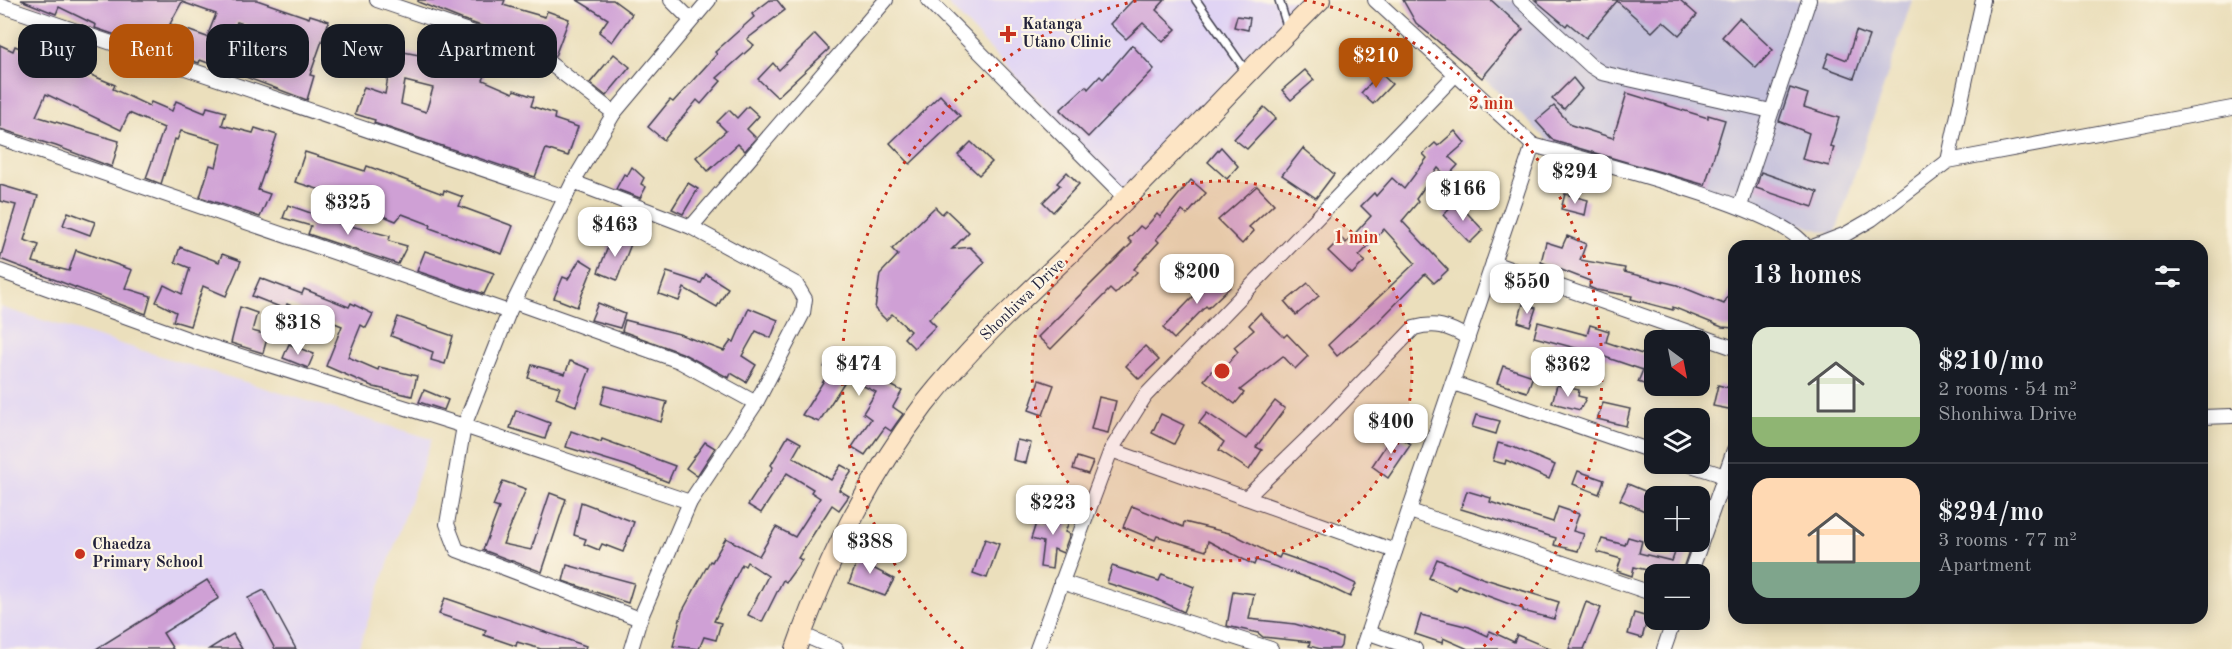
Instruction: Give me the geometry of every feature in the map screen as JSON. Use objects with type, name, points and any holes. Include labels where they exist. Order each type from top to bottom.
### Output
[{"type":"street","points":[[377,0],[538,55],[614,113]]},
{"type":"street","points":[[671,0],[691,20]]},
{"type":"street","points":[[640,619],[458,550],[447,524],[464,426],[512,307],[565,197],[614,113],[709,0]]},
{"type":"street","points":[[692,227],[885,0]]},
{"type":"street","points":[[928,0],[1126,199]]},
{"type":"street","name":"Shonhiwa Drive","points":[[799,642],[844,534],[886,461],[923,406],[964,357],[1126,199],[1320,0]]},
{"type":"street","points":[[1375,0],[1533,145],[1740,206],[1790,231],[1799,240]]},
{"type":"street","points":[[1520,0],[1591,66],[1602,73],[1771,111]]},
{"type":"street","points":[[1740,206],[1809,0]]},
{"type":"street","points":[[1948,161],[1983,0]]},
{"type":"street","points":[[0,4],[565,197]]},
{"type":"street","points":[[1037,649],[1111,450],[1145,396],[1179,357],[1456,74]]},
{"type":"street","points":[[1833,240],[1872,219],[1948,161],[2232,108]]},
{"type":"street","points":[[0,138],[679,361],[756,403]]},
{"type":"street","points":[[1362,649],[1533,145]]},
{"type":"street","points":[[573,182],[692,227],[796,284],[805,299],[803,313],[756,403],[690,502],[640,619],[632,649]]},
{"type":"street","points":[[1493,263],[1728,346]]},
{"type":"street","points":[[0,271],[200,343],[464,426],[690,502]]},
{"type":"street","points":[[1246,498],[1316,431],[1414,328],[1432,323],[1450,327],[1468,338]]},
{"type":"street","points":[[1453,383],[1644,449]]},
{"type":"street","points":[[2208,417],[2232,416]]},
{"type":"street","points":[[1111,450],[1395,551]]},
{"type":"street","points":[[1694,564],[1728,467]]},
{"type":"street","points":[[1710,471],[1725,476]]},
{"type":"street","points":[[1410,511],[1644,591]]},
{"type":"street","points":[[1061,582],[1271,649]]},
{"type":"street","points":[[1664,649],[1671,630]]},
{"type":"street","points":[[1369,633],[1415,649]]},
{"type":"street","points":[[799,642],[836,649]]},
{"type":"lane","points":[[1196,0],[1247,73]]},
{"type":"lane","points":[[1279,0],[1288,31]]},
{"type":"shaded area","points":[[944,0],[1306,0],[1123,190]]},
{"type":"shaded area","points":[[1402,0],[1912,0],[1835,235],[1557,149]]},
{"type":"shaded area","points":[[0,307],[432,439],[358,649],[0,649]]},
{"type":"building","points":[[21,0],[257,0],[309,18],[310,15],[329,21],[328,24],[321,24],[321,44],[310,75],[314,76],[307,100],[248,78],[309,78],[309,24],[244,24],[237,22],[236,24],[212,24],[216,14],[182,2],[170,24],[109,24],[109,33],[97,29],[97,24],[59,7],[56,14]]},
{"type":"building","points":[[418,0],[505,0],[503,5],[545,17],[547,11],[569,19],[557,51],[557,24],[475,24],[418,2]]},
{"type":"building","points":[[577,0],[613,0],[632,14],[612,42],[599,32],[608,19]]},
{"type":"building","points":[[770,0],[777,0],[785,10],[747,39],[754,45],[717,78],[721,81],[701,104],[697,100],[664,140],[648,127],[670,100],[673,102],[717,54],[715,52],[754,17],[752,14]]},
{"type":"building","points":[[1133,0],[1165,0],[1156,10],[1176,29],[1163,42],[1143,23],[1126,39],[1110,24]]},
{"type":"building","points":[[1403,0],[1491,0],[1523,29],[1482,78],[1416,23]]},
{"type":"building","points":[[1535,0],[1680,0],[1697,15],[1679,35],[1663,21],[1652,32],[1617,1],[1586,38],[1568,23],[1566,26]]},
{"type":"building","points":[[1237,16],[1250,18],[1248,30],[1234,27]]},
{"type":"building","points":[[1739,18],[1773,50],[1756,68],[1722,37]]},
{"type":"building","points":[[1856,31],[1869,36],[1854,78],[1824,67],[1829,53],[1847,60]]},
{"type":"building","points":[[194,32],[206,37],[206,62],[200,60],[199,63],[194,61]]},
{"type":"building","points":[[815,34],[829,49],[777,97],[758,79],[773,63],[779,70]]},
{"type":"building","points":[[0,45],[13,51],[15,46],[18,47],[18,78],[97,78],[115,85],[113,89],[149,106],[151,102],[172,111],[176,101],[205,113],[207,107],[226,112],[222,125],[253,133],[255,128],[277,135],[258,190],[270,194],[260,217],[200,197],[210,165],[216,167],[222,143],[181,131],[177,140],[175,139],[161,184],[146,178],[164,128],[129,113],[121,130],[46,94],[36,116],[119,141],[112,167],[56,146],[0,129]]},
{"type":"building","points":[[1132,45],[1154,69],[1088,137],[1060,110],[1086,86],[1088,89],[1100,76],[1103,79]]},
{"type":"building","points":[[405,52],[417,55],[417,78],[484,78],[483,80],[513,93],[514,90],[534,97],[531,106],[555,114],[554,119],[578,127],[568,156],[546,149],[535,177],[374,123],[375,120],[355,114],[364,87],[385,94],[388,78],[405,78]],"holes":[[[405,81],[433,88],[426,112],[401,104]]]},
{"type":"building","points":[[614,54],[630,67],[606,96],[590,83]]},
{"type":"building","points":[[1305,70],[1314,80],[1291,100],[1282,90]]},
{"type":"building","points":[[1380,73],[1392,84],[1373,104],[1361,93]]},
{"type":"building","points":[[1573,78],[1582,89],[1564,109],[1552,99]]},
{"type":"building","points":[[1790,88],[1808,94],[1804,107],[1839,118],[1830,146],[1834,147],[1829,166],[1802,159],[1809,133],[1779,121]]},
{"type":"building","points":[[1627,93],[1708,118],[1708,115],[1725,120],[1705,185],[1554,141],[1536,121],[1554,106],[1571,125],[1613,138]]},
{"type":"building","points":[[940,95],[960,116],[910,164],[890,143]]},
{"type":"building","points":[[748,106],[759,116],[747,129],[756,138],[745,151],[738,144],[708,171],[696,157],[726,131],[717,122],[729,110],[737,118]]},
{"type":"building","points":[[1264,107],[1276,118],[1247,149],[1234,139]]},
{"type":"building","points":[[1455,131],[1465,143],[1449,157],[1458,165],[1447,177],[1438,168],[1416,199],[1418,202],[1402,221],[1448,270],[1434,283],[1425,274],[1375,325],[1337,356],[1328,345],[1415,263],[1384,229],[1359,256],[1365,261],[1352,274],[1328,251],[1341,238],[1346,243],[1371,216],[1361,206],[1374,193],[1376,196],[1392,178],[1404,189],[1427,158],[1423,154],[1435,143],[1438,146]]},
{"type":"building","points":[[971,142],[992,162],[979,175],[958,155]]},
{"type":"building","points":[[1221,147],[1238,166],[1227,179],[1208,162]]},
{"type":"building","points":[[1303,148],[1334,174],[1316,198],[1282,175]]},
{"type":"building","points":[[305,152],[365,171],[367,166],[443,194],[444,190],[463,197],[459,206],[513,226],[502,254],[430,228],[431,225],[402,214],[396,221],[352,203],[353,200],[295,182]]},
{"type":"building","points":[[632,167],[644,178],[641,184],[646,187],[640,198],[616,189],[624,174],[627,176]]},
{"type":"building","points":[[1067,172],[1079,184],[1053,212],[1043,202],[1060,185],[1057,183]]},
{"type":"building","points":[[1761,172],[1818,192],[1813,207],[1756,188]]},
{"type":"building","points":[[1191,180],[1206,193],[1187,215],[1182,211],[1156,239],[1159,242],[1134,269],[1137,272],[1115,294],[1110,289],[1051,349],[1038,337],[1132,243],[1128,239],[1140,226],[1144,229],[1157,214],[1160,217]]},
{"type":"building","points":[[688,183],[698,189],[683,214],[672,209]]},
{"type":"building","points":[[0,185],[38,196],[24,240],[39,245],[33,262],[69,271],[76,250],[132,270],[125,288],[151,296],[146,314],[0,259],[16,205],[0,201]]},
{"type":"building","points":[[1257,186],[1274,204],[1249,227],[1254,231],[1242,244],[1218,220]]},
{"type":"building","points":[[1565,194],[1588,200],[1585,215],[1561,209]]},
{"type":"building","points":[[1456,201],[1483,230],[1470,243],[1443,215]]},
{"type":"building","points":[[288,205],[339,223],[390,236],[389,241],[407,246],[398,264],[308,234],[311,226],[283,218]]},
{"type":"building","points":[[935,207],[942,214],[946,210],[969,232],[952,249],[970,247],[985,262],[929,319],[936,326],[914,348],[904,338],[910,331],[892,314],[886,320],[875,309],[880,274],[898,255],[892,249]]},
{"type":"building","points":[[68,212],[95,222],[90,235],[63,225]]},
{"type":"building","points":[[1567,236],[1586,244],[1580,260],[1625,268],[1624,272],[1677,285],[1724,304],[1728,295],[1728,328],[1673,307],[1673,310],[1631,299],[1632,296],[1596,290],[1589,287],[1590,281],[1541,262],[1546,242],[1562,247]]},
{"type":"building","points":[[612,237],[631,244],[617,280],[598,272]]},
{"type":"building","points":[[180,247],[219,262],[222,254],[241,261],[226,296],[203,286],[190,326],[173,321],[176,312],[156,302],[164,285],[182,294],[190,268],[175,262]]},
{"type":"building","points":[[425,251],[494,273],[484,294],[417,271]]},
{"type":"building","points":[[580,259],[593,267],[577,307],[554,298],[563,277],[568,279]]},
{"type":"building","points":[[667,272],[701,283],[706,274],[728,288],[717,307],[684,288],[679,301],[659,294]]},
{"type":"building","points":[[1216,273],[1230,287],[1208,308],[1206,306],[1174,339],[1163,328]]},
{"type":"building","points":[[260,278],[302,294],[304,289],[349,307],[351,303],[373,314],[366,328],[361,325],[348,357],[378,370],[379,367],[417,376],[412,396],[374,387],[326,366],[342,326],[287,304],[285,309],[252,296]]},
{"type":"building","points":[[1308,283],[1319,296],[1296,315],[1285,302]]},
{"type":"building","points":[[598,303],[625,314],[620,328],[591,320]]},
{"type":"building","points":[[1523,304],[1536,308],[1530,326],[1518,322]]},
{"type":"building","points":[[240,307],[257,313],[252,331],[268,335],[263,353],[231,343]]},
{"type":"building","points":[[749,308],[778,320],[771,338],[756,331],[742,356],[756,365],[746,382],[731,373],[729,378],[682,353],[622,331],[625,320],[679,334],[724,351],[731,341],[734,342]]},
{"type":"building","points":[[1260,313],[1284,337],[1287,334],[1308,356],[1295,369],[1283,356],[1240,390],[1244,393],[1235,404],[1204,380],[1213,369],[1219,373],[1238,352],[1234,347],[1254,330],[1249,325]]},
{"type":"building","points":[[398,317],[453,336],[445,364],[431,360],[433,352],[391,336]]},
{"type":"building","points":[[1538,322],[1587,335],[1590,325],[1609,331],[1606,342],[1644,355],[1644,384],[1638,382],[1643,370],[1602,356],[1598,370],[1579,364],[1583,350],[1534,337]]},
{"type":"building","points":[[289,344],[314,354],[308,368],[283,358]]},
{"type":"building","points":[[1145,346],[1159,360],[1139,379],[1126,366]]},
{"type":"building","points":[[832,350],[874,371],[882,362],[891,370],[883,381],[902,391],[893,407],[903,414],[891,431],[885,427],[865,455],[852,447],[871,419],[863,413],[876,392],[847,378],[819,422],[802,415],[830,371],[824,367]]},
{"type":"building","points":[[570,361],[590,369],[576,406],[556,398],[560,387],[528,378],[532,365],[565,374]]},
{"type":"building","points":[[1503,366],[1533,376],[1527,392],[1497,383]]},
{"type":"building","points":[[1039,380],[1054,385],[1043,415],[1029,410]]},
{"type":"building","points":[[1557,385],[1579,390],[1578,396],[1586,398],[1580,410],[1552,403]]},
{"type":"building","points":[[1718,385],[1728,388],[1728,409],[1713,406]]},
{"type":"building","points":[[606,386],[667,402],[661,422],[601,404]]},
{"type":"building","points":[[424,390],[448,400],[444,410],[419,402]]},
{"type":"building","points":[[1099,397],[1116,401],[1108,433],[1091,429]]},
{"type":"building","points":[[1275,401],[1285,409],[1256,447],[1262,450],[1249,470],[1219,450],[1224,442],[1199,423],[1207,413],[1246,439]]},
{"type":"building","points":[[1603,403],[1630,409],[1626,426],[1597,419]]},
{"type":"building","points":[[516,410],[550,423],[545,439],[510,428]]},
{"type":"building","points":[[1161,414],[1184,425],[1174,444],[1152,433]]},
{"type":"building","points":[[1476,415],[1500,421],[1496,434],[1472,427]]},
{"type":"building","points":[[571,431],[601,442],[602,439],[675,466],[668,482],[628,466],[566,447]]},
{"type":"building","points":[[1394,433],[1411,444],[1388,478],[1372,466]]},
{"type":"building","points":[[788,436],[801,443],[793,457],[831,480],[841,465],[852,471],[839,490],[849,496],[839,510],[832,505],[798,558],[802,560],[786,582],[783,580],[762,622],[748,615],[768,576],[747,562],[745,566],[742,564],[714,621],[721,623],[716,640],[704,637],[699,649],[673,646],[682,612],[710,561],[712,562],[726,538],[759,556],[776,527],[795,537],[820,498],[811,492],[813,489],[787,473],[761,513],[748,505],[773,467],[771,465]]},
{"type":"building","points":[[1017,440],[1031,443],[1026,463],[1013,460]]},
{"type":"building","points":[[705,442],[715,448],[697,476],[686,468]]},
{"type":"building","points":[[1498,443],[1555,465],[1549,479],[1506,460],[1505,464],[1493,461]]},
{"type":"building","points":[[1077,457],[1093,462],[1088,474],[1073,469]]},
{"type":"building","points":[[1578,471],[1604,480],[1599,494],[1573,484]]},
{"type":"building","points":[[503,481],[526,489],[503,544],[531,550],[550,493],[566,499],[542,572],[483,550],[499,508],[493,506]]},
{"type":"building","points":[[1628,484],[1644,491],[1644,511],[1620,500]]},
{"type":"building","points":[[1467,491],[1491,498],[1490,502],[1553,522],[1558,507],[1579,514],[1573,531],[1584,534],[1578,551],[1554,545],[1556,538],[1461,509]]},
{"type":"building","points":[[581,502],[634,522],[623,552],[602,544],[599,550],[584,544],[586,539],[574,535]]},
{"type":"building","points":[[1054,506],[1072,514],[1065,532],[1070,534],[1063,553],[1054,549],[1052,569],[1040,567],[1043,542],[1031,539],[1036,523],[1046,526]]},
{"type":"building","points":[[1132,506],[1183,527],[1184,522],[1233,534],[1279,558],[1281,554],[1327,570],[1356,584],[1350,597],[1319,582],[1256,560],[1254,565],[1208,541],[1206,551],[1157,536],[1155,540],[1123,527]]},
{"type":"building","points":[[1628,537],[1642,541],[1639,553],[1672,561],[1675,552],[1689,552],[1684,564],[1644,564],[1644,569],[1634,567],[1632,576],[1617,571],[1621,559],[1597,552],[1602,539],[1625,545]]},
{"type":"building","points":[[985,539],[999,544],[987,578],[973,573]]},
{"type":"building","points":[[862,549],[877,555],[873,568],[894,579],[885,596],[849,583]]},
{"type":"building","points":[[1437,559],[1482,578],[1559,602],[1554,619],[1523,611],[1523,609],[1458,585],[1456,590],[1429,578]]},
{"type":"building","points":[[567,565],[634,583],[628,603],[563,581]]},
{"type":"building","points":[[1112,566],[1159,581],[1162,574],[1194,587],[1184,612],[1152,597],[1107,583]]},
{"type":"building","points":[[207,580],[219,598],[163,633],[173,649],[96,649]]},
{"type":"building","points":[[264,590],[296,649],[275,649],[248,598]]},
{"type":"building","points":[[1233,591],[1254,594],[1249,619],[1295,624],[1342,638],[1341,646],[1339,649],[1321,649],[1309,646],[1310,642],[1263,637],[1258,633],[1227,626]]},
{"type":"building","points":[[445,598],[586,646],[585,649],[541,649],[517,642],[516,646],[484,635],[486,630],[439,614]]},
{"type":"building","points":[[1586,602],[1601,608],[1584,649],[1569,649]]},
{"type":"building","points":[[1634,613],[1644,616],[1642,638],[1628,634]]},
{"type":"building","points":[[1421,615],[1469,627],[1488,636],[1490,631],[1514,642],[1517,635],[1551,649],[1468,649],[1443,638],[1442,643],[1415,634]]},
{"type":"building","points":[[233,634],[242,649],[209,649]]},
{"type":"place","name":"Katanga Utano Clinic","points":[[1008,34]]},
{"type":"place","name":"Chaedza Primary School","points":[[80,554]]}]
